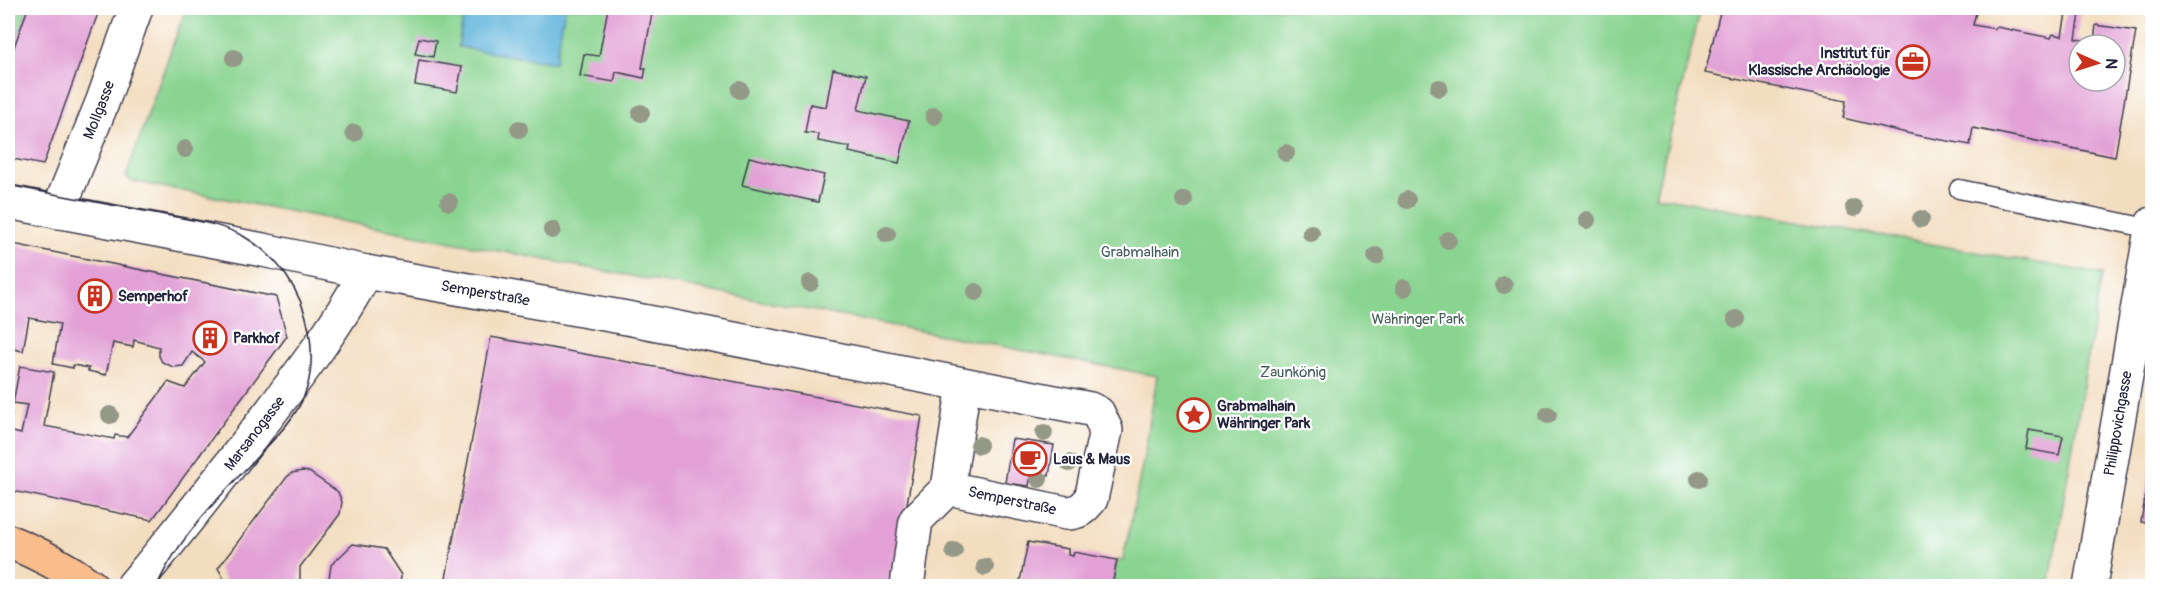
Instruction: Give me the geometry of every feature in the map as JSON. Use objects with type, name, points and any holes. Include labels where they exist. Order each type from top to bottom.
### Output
[{"type":"main road","points":[[8,541],[68,570],[91,586]]},
{"type":"street","name":"Mollgasse","points":[[58,212],[102,103],[136,8]]},
{"type":"street","name":"Semperstraße","points":[[8,202],[285,254],[366,272],[627,318],[1090,409],[1098,413],[1106,430],[1091,499],[1076,513],[1066,513],[948,488],[964,385]]},
{"type":"street","name":"Philippovichgasse","points":[[2090,586],[2152,224]]},
{"type":"street","name":"Marsanogasse","points":[[133,586],[182,527],[322,345],[346,309],[366,272]]},
{"type":"street","points":[[907,586],[916,520],[948,488]]},
{"type":"lane","points":[[1959,189],[2152,229]]},
{"type":"green space","points":[[8,8],[28,8],[8,64]]},
{"type":"green space","name":"Währinger Park","points":[[186,8],[1701,8],[1655,196],[2102,274],[2049,586],[1112,586],[1117,560],[1123,560],[1145,452],[1157,376],[131,181],[126,176]]},
{"type":"water","points":[[465,8],[565,8],[555,63],[458,47]]},
{"type":"building","points":[[28,8],[100,8],[43,165],[8,158],[8,64]]},
{"type":"building","points":[[608,8],[653,8],[642,68],[646,68],[644,78],[616,72],[614,82],[580,76],[584,54],[599,56]]},
{"type":"building","points":[[1721,8],[1829,8],[1864,13],[1865,8],[1977,8],[1973,25],[1995,29],[1997,27],[2051,38],[2053,34],[2062,36],[2067,8],[2081,8],[2077,33],[2067,33],[2067,93],[2126,93],[2115,157],[1973,128],[1970,145],[1915,135],[1843,118],[1846,101],[1705,73]]},
{"type":"building","points":[[2096,25],[2136,31],[2127,85],[2127,33],[2095,33]]},
{"type":"building","points":[[419,38],[436,41],[433,57],[415,54]]},
{"type":"building","points":[[419,60],[462,67],[457,92],[415,85]]},
{"type":"building","points":[[833,69],[866,76],[858,110],[909,121],[899,163],[849,152],[850,147],[818,141],[819,134],[805,133],[810,104],[826,107]]},
{"type":"building","points":[[749,157],[824,175],[818,202],[742,185]]},
{"type":"building","points":[[8,243],[276,297],[287,336],[152,520],[8,490],[8,413],[12,414],[9,431],[21,434],[27,405],[13,403],[20,366],[54,372],[44,426],[114,439],[115,435],[127,437],[168,382],[185,388],[205,362],[192,352],[183,366],[173,367],[162,362],[159,347],[134,340],[133,347],[113,343],[106,375],[88,371],[89,368],[53,364],[60,324],[29,318],[23,351],[8,348]]},
{"type":"building","points":[[491,337],[922,416],[893,586],[478,586],[478,583],[446,578]]},
{"type":"building","points":[[2029,430],[2063,436],[2059,455],[2026,449]]},
{"type":"building","name":"Laus & Maus","points":[[1012,439],[1054,445],[1049,476],[1031,473],[1029,486],[1005,483]]},
{"type":"building","points":[[2152,462],[2152,524],[2141,522]]},
{"type":"building","points":[[309,472],[338,492],[342,502],[340,514],[300,567],[300,580],[303,586],[228,586],[218,568],[287,477],[292,473]]},
{"type":"building","points":[[1028,542],[1068,549],[1068,555],[1073,556],[1074,552],[1117,560],[1112,586],[1019,586]]},
{"type":"building","points":[[353,544],[384,549],[401,575],[400,586],[328,586],[331,565]]},
{"type":"tram line","points":[[8,185],[200,222],[233,231],[267,253],[286,276],[301,302],[309,330],[311,364],[308,385],[299,406],[289,422],[188,534],[157,586]]},
{"type":"place","name":"Institut für Klassische Archäologie","points":[[1913,62]]},
{"type":"place","name":"Semperhof","points":[[95,296]]},
{"type":"place","name":"Parkhof","points":[[210,338]]},
{"type":"place","name":"Grabmalhain Währinger Park","points":[[1194,415]]},
{"type":"place","name":"Laus & Maus","points":[[1030,459]]},
{"type":"park label","name":"Grabmalhain","points":[[1140,252]]},
{"type":"park label","name":"Zaunkönig","points":[[1293,372]]}]
